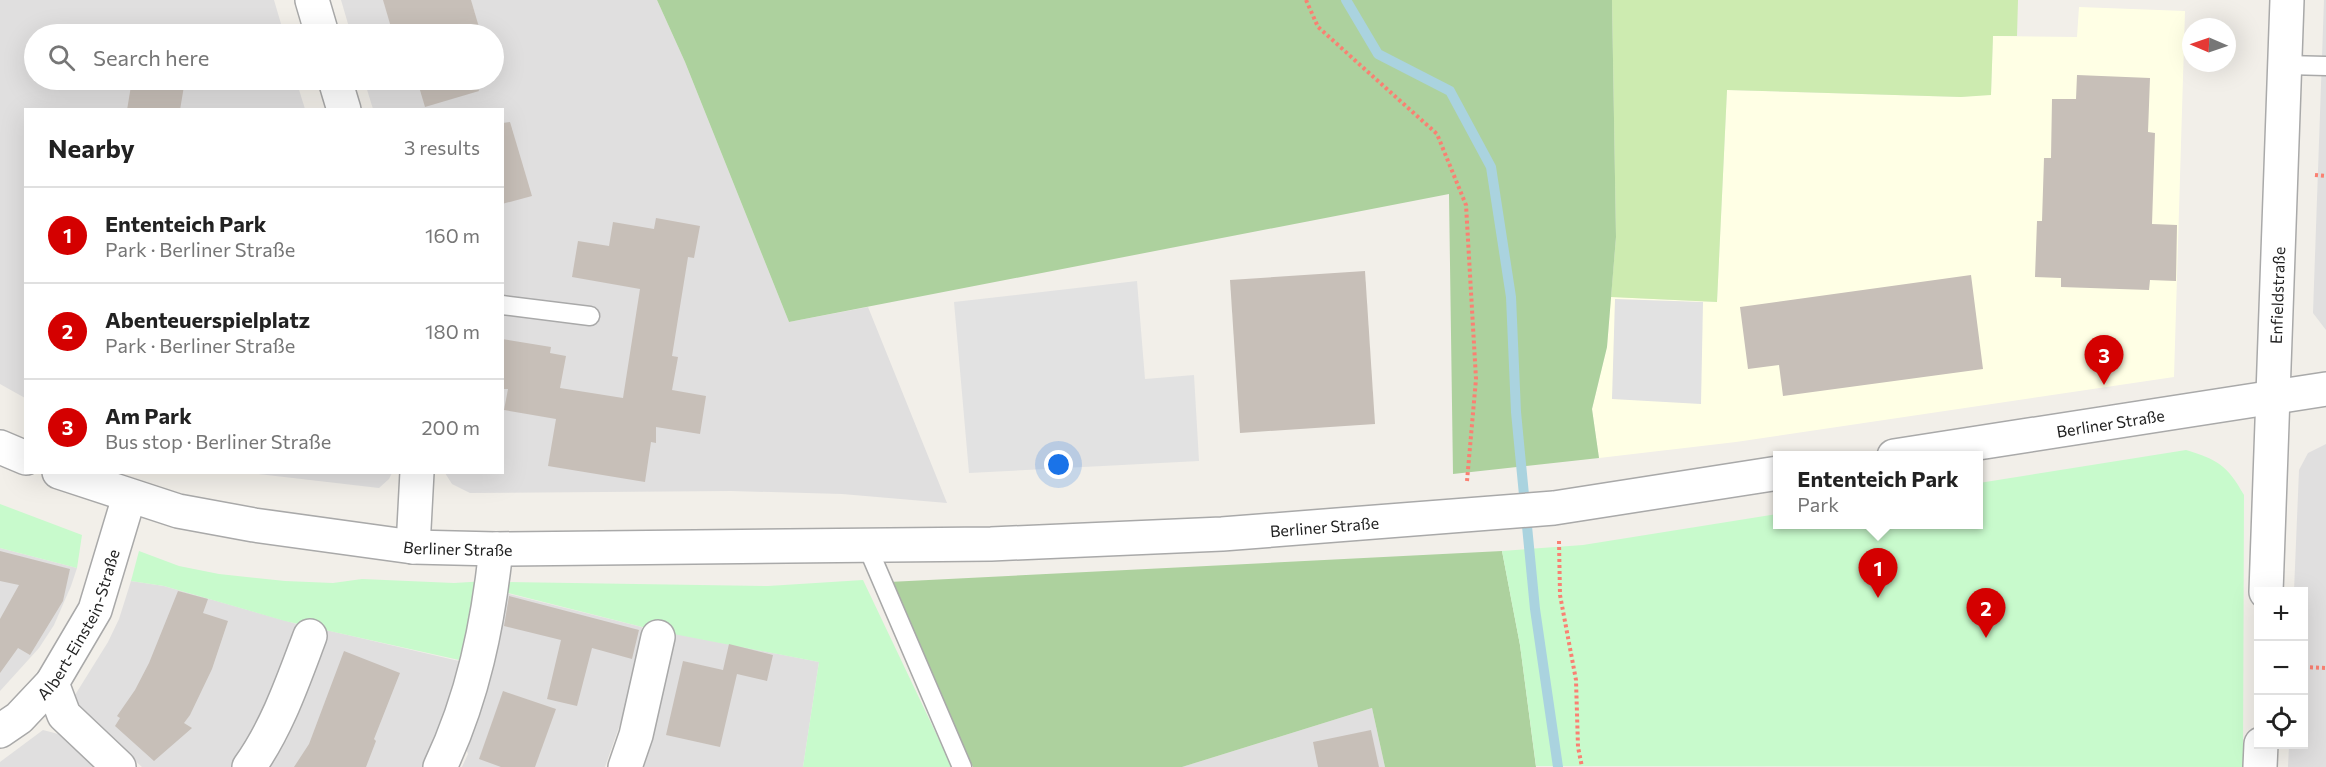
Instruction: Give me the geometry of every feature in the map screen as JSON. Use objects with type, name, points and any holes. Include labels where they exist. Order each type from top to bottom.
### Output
[{"type":"street","points":[[312,0],[319,24]]},
{"type":"street","name":"Enfieldstraße","points":[[2266,587],[2287,0]]},
{"type":"street","points":[[338,90],[343,108]]},
{"type":"street","name":"Berliner Straße","points":[[1927,451],[2326,389]]},
{"type":"street","points":[[0,447],[24,457]]},
{"type":"street","name":"Berliner Straße","points":[[65,474],[178,511],[254,525],[413,547],[496,549],[991,544],[1222,534],[1554,508],[1773,474]]},
{"type":"street","points":[[413,547],[417,474]]},
{"type":"street","name":"Albert-Einstein-Straße","points":[[0,731],[18,718],[52,683],[95,610],[129,496]]},
{"type":"street","points":[[440,767],[467,700],[483,644],[496,549]]},
{"type":"street","points":[[249,767],[264,746],[278,717],[310,636]]},
{"type":"street","points":[[625,767],[636,735],[658,637]]},
{"type":"street","points":[[52,683],[63,715],[119,767]]},
{"type":"street","points":[[2260,767],[2261,749]]},
{"type":"lane","points":[[2285,65],[2326,66]]},
{"type":"lane","points":[[504,305],[590,316]]},
{"type":"lane","points":[[867,546],[962,767]]},
{"type":"path","points":[[1306,0],[1318,27],[1437,134],[1466,205],[1476,379],[1464,514]]},
{"type":"path","points":[[1554,508],[1560,545],[1560,595],[1579,707],[1578,747],[1582,767]]},
{"type":"path","points":[[2308,667],[2326,668]]},
{"type":"shaded area","points":[[0,0],[274,0],[281,24],[24,24],[24,90],[299,90],[305,108],[24,108],[24,397],[0,384]]},
{"type":"shaded area","points":[[341,0],[657,0],[685,62],[789,322],[868,307],[947,503],[842,494],[731,491],[470,493],[452,484],[446,474],[504,474],[504,108],[373,108],[367,90],[504,90],[504,24],[348,24]]},
{"type":"shaded area","points":[[2324,0],[2326,0],[2326,330],[2313,313]]},
{"type":"shaded area","points":[[2079,7],[2185,11],[2185,18],[2182,18],[2183,72],[2174,377],[1736,442],[1599,458],[1592,409],[1607,347],[1611,297],[1717,302],[1727,90],[1961,97],[1991,94],[1993,36],[2077,37]]},
{"type":"shaded area","points":[[1137,281],[1145,379],[1194,375],[1199,461],[969,473],[954,302]]},
{"type":"shaded area","points":[[1615,299],[1703,302],[1701,404],[1612,399]]},
{"type":"shaded area","points":[[2326,444],[2326,767],[2288,767],[2289,749],[2308,749],[2308,587],[2294,587],[2299,470],[2308,453]]},
{"type":"shaded area","points":[[258,474],[392,474],[379,488]]},
{"type":"shaded area","points":[[0,548],[77,568],[54,625],[39,648],[0,691]]},
{"type":"shaded area","points":[[131,581],[164,586],[297,624],[277,682],[261,718],[232,767],[142,767],[80,711],[75,695],[108,642],[119,619]]},
{"type":"shaded area","points":[[505,593],[642,627],[637,663],[625,710],[605,767],[462,767],[468,754],[464,744]]},
{"type":"shaded area","points":[[322,629],[463,662],[428,767],[261,767],[274,747],[286,741],[302,706],[299,697]]},
{"type":"shaded area","points":[[667,632],[819,662],[803,767],[642,767]]},
{"type":"shaded area","points":[[1372,708],[1385,767],[1182,767]]},
{"type":"shaded area","points":[[43,730],[62,735],[95,767],[0,767],[0,762]]},
{"type":"green space","points":[[657,0],[1612,0],[1616,237],[1607,347],[1592,409],[1599,458],[1453,474],[1449,194],[789,322],[685,62]]},
{"type":"green space","points":[[1612,0],[2018,0],[2017,36],[1993,36],[1991,95],[1961,97],[1727,90],[1717,302],[1611,297],[1616,237]]},
{"type":"green space","points":[[2186,450],[2206,457],[2227,470],[2244,495],[2243,767],[1536,766],[1520,645],[1502,551],[1583,545],[1773,515],[1773,529],[1983,529],[1983,482]]},
{"type":"green space","points":[[0,504],[82,535],[77,568],[0,548]]},
{"type":"green space","points":[[139,551],[179,566],[219,574],[285,581],[333,583],[362,579],[454,583],[487,581],[468,662],[285,621],[164,586],[131,581]]},
{"type":"green space","points":[[1502,551],[1520,645],[1536,767],[1385,767],[1372,708],[1182,767],[973,767],[933,688],[889,582]]},
{"type":"green space","points":[[863,580],[952,767],[803,767],[819,662],[658,631],[504,592],[505,582],[768,586]]},
{"type":"building","points":[[383,0],[471,0],[478,24],[390,24]]},
{"type":"building","points":[[2077,75],[2150,78],[2148,132],[2155,133],[2152,224],[2177,225],[2176,281],[2150,280],[2149,290],[2061,287],[2061,278],[2035,277],[2037,221],[2042,221],[2044,158],[2051,158],[2052,99],[2076,99]]},
{"type":"building","points":[[130,90],[183,90],[180,108],[127,108]]},
{"type":"building","points":[[420,90],[479,91],[425,107]]},
{"type":"building","points":[[510,122],[532,196],[504,203],[504,123]]},
{"type":"building","points":[[656,218],[700,226],[694,258],[688,257],[672,356],[678,357],[672,390],[706,396],[700,434],[656,427],[656,443],[651,442],[645,482],[548,466],[556,419],[504,410],[508,389],[504,389],[504,339],[551,347],[550,353],[566,356],[560,388],[623,398],[640,289],[572,277],[578,241],[609,246],[613,222],[654,229]]},
{"type":"building","points":[[1365,271],[1375,424],[1240,433],[1230,280]]},
{"type":"building","points":[[1971,275],[1983,369],[1783,396],[1779,365],[1748,369],[1740,307]]},
{"type":"building","points":[[0,551],[70,569],[63,601],[30,655],[18,648],[0,673],[0,619],[19,585],[0,581]]},
{"type":"building","points":[[178,591],[208,599],[203,613],[228,621],[212,669],[184,723],[192,728],[154,761],[115,726],[120,718],[117,716],[135,690],[149,663]]},
{"type":"building","points":[[509,596],[639,630],[632,659],[592,648],[577,706],[547,699],[561,640],[504,626]]},
{"type":"building","points":[[729,644],[773,655],[767,681],[737,674],[720,747],[666,735],[683,661],[723,670]]},
{"type":"building","points":[[344,651],[400,673],[374,739],[376,741],[366,767],[294,767],[309,744]]},
{"type":"building","points":[[503,691],[556,709],[535,767],[501,767],[479,759]]},
{"type":"building","points":[[1371,730],[1379,767],[1318,767],[1313,742]]},
{"type":"waterway","points":[[1346,0],[1378,54],[1450,91],[1491,167],[1511,297],[1516,412],[1535,609],[1558,767]]},
{"type":"place","name":"Am Park","points":[[2104,385]]},
{"type":"place","name":"Ententeich Park","points":[[1878,598]]},
{"type":"place","name":"Abenteuerspielplatz","points":[[1986,638]]}]
